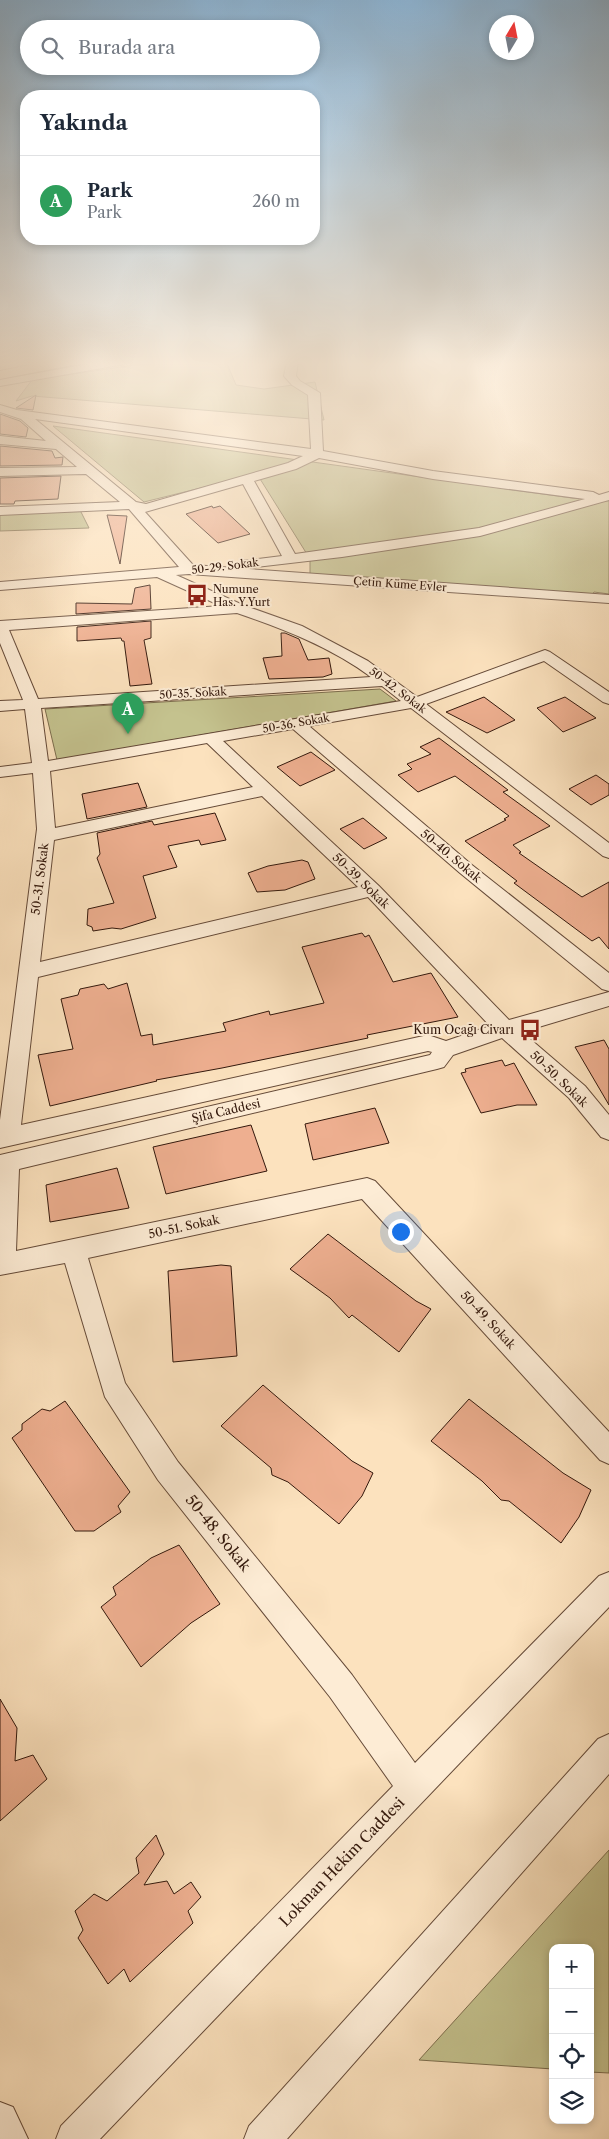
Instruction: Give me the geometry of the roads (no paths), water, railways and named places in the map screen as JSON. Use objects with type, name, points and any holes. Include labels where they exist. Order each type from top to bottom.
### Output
[{"type":"street","points":[[77,461],[131,505],[190,570]]},
{"type":"street","points":[[0,511],[131,505],[146,508],[246,480],[303,461]]},
{"type":"street","points":[[355,461],[433,475],[606,496]]},
{"type":"street","points":[[0,472],[89,470]]},
{"type":"street","points":[[246,480],[291,558]]},
{"type":"street","name":"50-29. Sokak","points":[[0,586],[190,570],[448,537],[480,532],[606,496]]},
{"type":"street","name":"Çetin Küme Evler","points":[[190,570],[609,599]]},
{"type":"street","name":"50-42. Sokak","points":[[160,573],[238,608],[298,629],[363,664],[609,852]]},
{"type":"street","points":[[0,626],[238,608]]},
{"type":"street","name":"50-31. Sokak","points":[[0,626],[32,703],[41,767],[45,836],[29,972],[4,1138]]},
{"type":"street","name":"50-36. Sokak","points":[[0,772],[41,767],[415,703],[479,681],[545,655],[609,699]]},
{"type":"street","name":"50-35. Sokak","points":[[0,706],[386,681]]},
{"type":"street","name":"50-40. Sokak","points":[[296,723],[466,869],[609,984]]},
{"type":"street","name":"50-39. Sokak","points":[[211,738],[372,890],[505,1029]]},
{"type":"street","points":[[45,836],[265,790]]},
{"type":"street","points":[[29,972],[372,890]]},
{"type":"street","name":"Şifa Caddesi","points":[[4,1163],[437,1061],[446,1049],[505,1029],[609,999]]},
{"type":"street","name":"50-50. Sokak","points":[[505,1029],[577,1092],[609,1132]]},
{"type":"street","name":"Şifa Caddesi","points":[[4,1138],[428,1043],[446,1049]]},
{"type":"street","points":[[2,1265],[4,1163]]},
{"type":"street","name":"50-51. Sokak","points":[[2,1265],[367,1188]]},
{"type":"street","name":"50-49. Sokak","points":[[367,1188],[609,1452]]},
{"type":"street","name":"50-48. Sokak","points":[[74,1251],[114,1388],[168,1471],[341,1686],[414,1788]]},
{"type":"street","name":"Lokman Hekim Caddesi","points":[[74,2139],[609,1586]]},
{"type":"street","points":[[262,2139],[609,1750]]},
{"type":"street","points":[[0,2120],[10,2139]]},
{"type":"place","name":"Numune Has. Y.Yurt","points":[[197,595]]},
{"type":"place","name":"Park","points":[[128,734]]},
{"type":"place","name":"Kum Ocağı Civarı","points":[[530,1030]]}]
